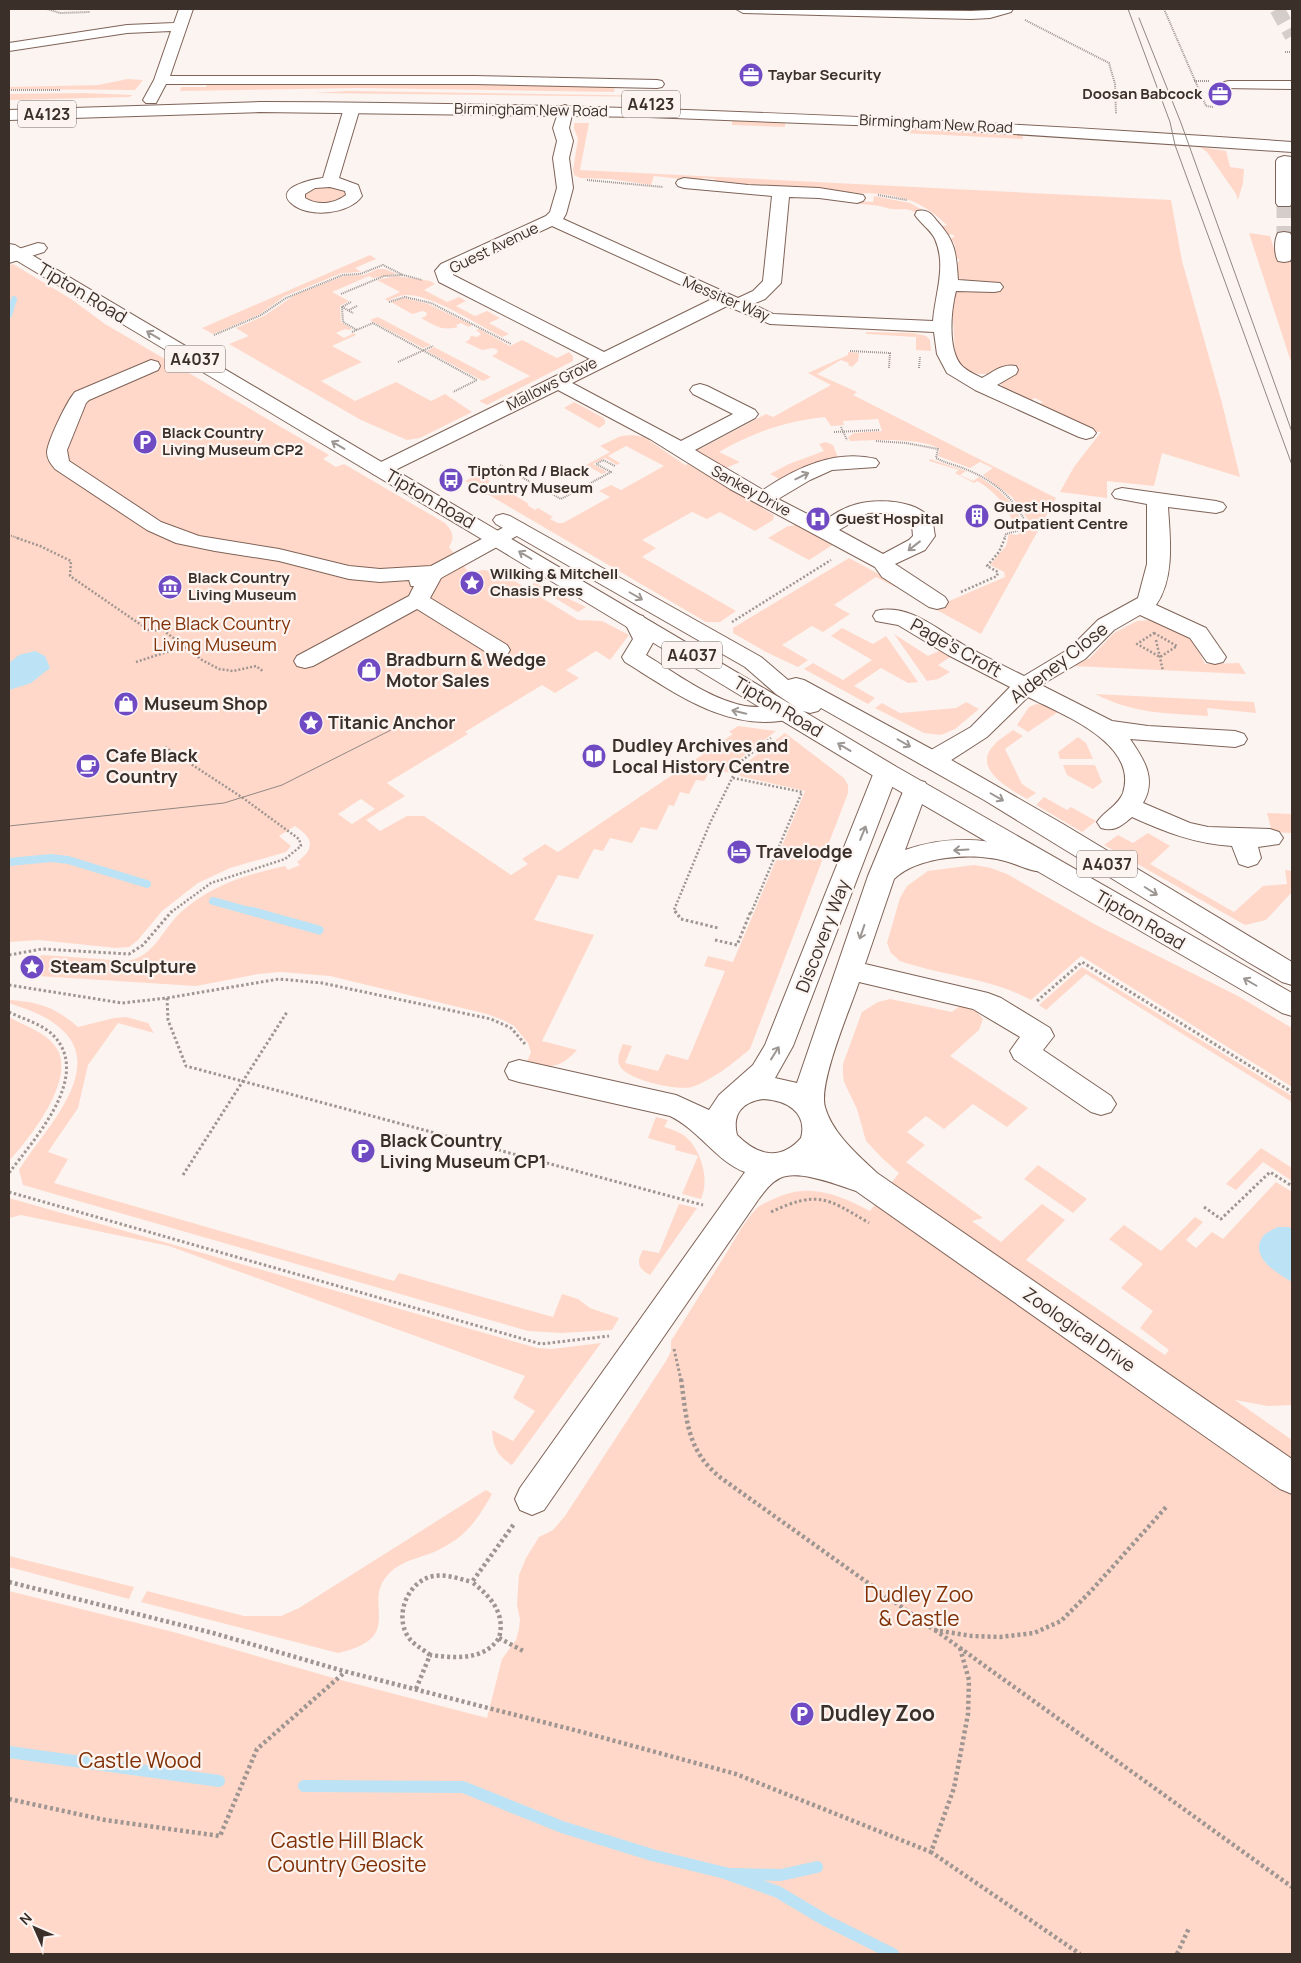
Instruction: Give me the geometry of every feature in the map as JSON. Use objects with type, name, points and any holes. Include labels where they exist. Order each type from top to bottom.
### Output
[{"type":"main road","points":[[149,105],[161,80],[178,27],[186,9]]},
{"type":"main road","points":[[743,9],[971,15],[1004,10]]},
{"type":"main road","points":[[10,47],[38,39],[127,29],[178,27]]},
{"type":"main road","name":"Birmingham New Road","points":[[161,80],[464,80],[657,84]]},
{"type":"main road","points":[[1235,82],[1284,83]]},
{"type":"main road","name":"Birmingham New Road","points":[[9,103],[149,105],[597,102],[756,107],[1028,120],[1292,138]]},
{"type":"main road","points":[[330,182],[353,103]]},
{"type":"main road","name":"Birmingham New Road","points":[[353,103],[939,124],[1292,147]]},
{"type":"main road","name":"Birmingham New Road","points":[[9,115],[86,112],[149,105]]},
{"type":"main road","name":"Guest Avenue","points":[[564,110],[561,128],[565,141],[561,158],[566,188],[558,214],[552,220],[447,268],[444,271],[445,278],[603,359]]},
{"type":"main road","points":[[9,111],[86,112]]},
{"type":"main road","points":[[1284,203],[1284,161],[1292,162]]},
{"type":"main road","points":[[684,183],[781,192],[818,193],[856,198]]},
{"type":"main road","name":"Mallows Grove","points":[[380,470],[603,359],[731,302],[759,294],[772,283],[781,192]]},
{"type":"main road","points":[[923,215],[943,238],[948,260],[949,285],[943,306],[942,327],[946,354],[954,368],[982,386],[1086,433]]},
{"type":"main road","name":"Messiter Way","points":[[552,220],[762,317],[782,321],[942,327]]},
{"type":"main road","name":"Tipton Road","points":[[9,231],[179,340],[216,371],[380,470],[508,533],[747,658],[784,689],[920,773],[1043,864],[1292,1006]]},
{"type":"main road","points":[[1284,237],[1284,257]]},
{"type":"main road","points":[[12,254],[38,248]]},
{"type":"main road","name":"Tipton Road","points":[[12,254],[179,340]]},
{"type":"main road","points":[[949,285],[994,287]]},
{"type":"main road","points":[[179,340],[207,341]]},
{"type":"main road","name":"Tipton Road","points":[[207,341],[234,363],[400,461],[636,621],[886,772],[955,773],[1292,975]]},
{"type":"main road","points":[[216,371],[234,363]]},
{"type":"main road","points":[[151,366],[86,394],[77,402],[57,450],[58,459],[62,465],[169,534],[194,542],[278,555],[324,567],[355,585],[391,588],[412,584],[424,579],[433,572],[508,533]]},
{"type":"main road","points":[[982,386],[1009,370]]},
{"type":"main road","name":"Sankey Drive","points":[[557,382],[641,426],[764,499],[824,531]]},
{"type":"main road","points":[[680,450],[748,414],[700,390]]},
{"type":"main road","points":[[764,499],[788,483],[846,452],[869,463]]},
{"type":"main road","points":[[1122,494],[1216,507]]},
{"type":"main road","points":[[1157,499],[1159,559],[1151,593],[1147,602],[1141,607],[1198,633],[1215,657]]},
{"type":"main road","points":[[824,531],[862,508],[894,508],[918,519],[924,536],[917,545],[883,562]]},
{"type":"main road","points":[[824,531],[883,562],[890,572],[938,602]]},
{"type":"main road","points":[[304,662],[418,600],[433,572]]},
{"type":"main road","points":[[418,600],[499,650]]},
{"type":"main road","name":"Aldeney Close","points":[[920,773],[979,732],[1025,687],[1036,678],[1077,654],[1106,625],[1141,607]]},
{"type":"main road","name":"Page's Croft","points":[[884,616],[904,619],[922,628],[956,650],[1106,728]]},
{"type":"main road","points":[[636,621],[644,638],[633,657],[709,702],[725,708],[749,714],[787,713]]},
{"type":"main road","points":[[1106,728],[1148,734],[1235,737]]},
{"type":"main road","points":[[1106,728],[1126,748],[1136,772],[1137,785],[1119,814],[1208,836],[1245,848],[1270,838]]},
{"type":"main road","name":"Discovery Way","points":[[886,772],[779,1046],[762,1074],[726,1105],[720,1118],[720,1128],[728,1145],[737,1154],[752,1162],[782,1164],[796,1159],[809,1150],[816,1139],[812,1079],[879,881],[920,773]]},
{"type":"main road","points":[[845,878],[879,881],[893,866],[921,854],[937,851],[973,850],[1002,852],[1043,864]]},
{"type":"main road","points":[[849,970],[963,996],[991,1005],[1040,1036],[1024,1051],[1101,1104]]},
{"type":"main road","points":[[519,1071],[676,1106],[699,1118],[728,1145],[739,1170],[742,1215]]},
{"type":"main road","points":[[676,1106],[710,1103],[761,1087],[786,1090],[800,1097],[814,1116]]},
{"type":"main road","name":"Zoological Drive","points":[[814,1116],[843,1159],[866,1182],[1292,1478]]},
{"type":"main road","points":[[532,1499],[622,1349],[660,1337],[742,1215],[764,1172],[782,1164]]},
{"type":"main road","name":"Zoological Drive","points":[[782,1164],[814,1166],[866,1182]]},
{"type":"path","points":[[1164,9],[1206,106],[1213,107]]},
{"type":"path","points":[[1004,10],[1109,63],[1115,84],[1116,120]]},
{"type":"path","points":[[1285,52],[1292,52]]},
{"type":"path","points":[[564,179],[606,180],[644,186],[680,188],[684,183]]},
{"type":"path","points":[[207,341],[261,315],[286,298],[342,275],[360,274],[383,265],[403,275],[420,280],[445,278]]},
{"type":"path","points":[[341,294],[384,276],[403,275]]},
{"type":"path","points":[[389,302],[404,297],[415,298],[438,306],[511,344]]},
{"type":"path","points":[[342,306],[351,302]]},
{"type":"path","points":[[342,306],[353,313]]},
{"type":"path","points":[[342,306],[343,322],[358,330]]},
{"type":"path","points":[[348,310],[357,306]]},
{"type":"path","points":[[352,332],[373,323],[477,380],[453,392]]},
{"type":"path","points":[[398,362],[433,346]]},
{"type":"path","points":[[850,351],[890,353],[890,368]]},
{"type":"path","points":[[841,427],[846,452]]},
{"type":"path","points":[[834,432],[880,430]]},
{"type":"path","points":[[875,441],[906,443],[938,449],[935,455],[938,460],[968,470],[998,487],[1011,500],[1024,519],[1023,525],[1018,532],[1006,534],[999,552],[987,566],[998,572],[997,576],[938,602]]},
{"type":"path","points":[[500,465],[561,499],[611,472],[596,464],[603,460],[615,466]]},
{"type":"path","points":[[9,534],[71,561],[70,576],[150,631],[163,630],[204,661],[224,671],[256,666],[264,672]]},
{"type":"path","points":[[727,626],[853,546]]},
{"type":"path","points":[[1160,657],[1178,646],[1154,633],[1137,644],[1160,657],[1163,670]]},
{"type":"path","points":[[136,662],[182,648]]},
{"type":"path","points":[[718,928],[681,920],[674,910],[710,824],[740,762],[776,734]]},
{"type":"path","points":[[9,955],[22,950],[42,948],[132,954],[141,948],[171,912],[198,891],[235,873],[287,859],[297,853],[301,846],[299,839],[243,798],[165,747]]},
{"type":"path","points":[[715,940],[737,945],[802,792],[732,778]]},
{"type":"path","points":[[1032,1006],[1082,962],[1292,1092]]},
{"type":"path","points":[[9,985],[122,1003],[167,998],[279,979],[322,983],[491,1019],[511,1028],[525,1042],[526,1055],[519,1071]]},
{"type":"path","points":[[167,998],[168,1020],[186,1066],[742,1215],[770,1212],[788,1204],[814,1198],[847,1210],[872,1224]]},
{"type":"path","points":[[9,1012],[53,1035],[65,1053],[68,1071],[65,1089],[50,1115],[9,1173]]},
{"type":"path","points":[[183,1175],[287,1012]]},
{"type":"path","points":[[1204,1207],[1222,1219],[1270,1172],[1292,1186]]},
{"type":"path","points":[[9,1192],[533,1342],[622,1349]]},
{"type":"path","points":[[660,1337],[679,1361],[690,1438],[696,1452],[705,1464],[721,1478],[1292,1887]]},
{"type":"path","points":[[472,1582],[532,1499]]},
{"type":"path","points":[[934,1630],[972,1636],[1000,1637],[1034,1633],[1061,1621],[1091,1591],[1167,1506]]},
{"type":"path","points":[[445,1576],[472,1582],[490,1597],[494,1603],[500,1625],[499,1638],[494,1645],[485,1650],[459,1658],[430,1655],[407,1636],[401,1609],[410,1591],[427,1578],[445,1576]]},
{"type":"path","points":[[9,1582],[213,1633],[416,1690],[736,1774],[931,1852],[1080,1954]]},
{"type":"path","points":[[499,1638],[525,1652]]},
{"type":"path","points":[[931,1852],[954,1788],[968,1714],[970,1680],[960,1648]]},
{"type":"path","points":[[416,1690],[430,1655]]},
{"type":"path","points":[[9,1799],[105,1820],[220,1836],[257,1749],[346,1671]]},
{"type":"path","points":[[1177,1954],[1189,1928]]},
{"type":"green space","points":[[128,79],[143,80],[135,90],[9,89],[9,87],[98,85]]},
{"type":"green space","points":[[208,82],[615,86],[614,92],[359,88],[180,91],[181,87],[206,87]]},
{"type":"green space","points":[[348,91],[662,96],[314,93]]},
{"type":"green space","points":[[84,93],[133,95],[129,97],[9,100],[9,94]]},
{"type":"green space","points":[[732,119],[785,121],[785,127],[732,125]]},
{"type":"green space","points":[[574,123],[589,123],[580,170],[1171,200],[1182,261],[1222,403],[1240,477],[1162,453],[1154,486],[1107,481],[1107,498],[1060,492],[1074,467],[1101,432],[1095,432],[1037,405],[1043,402],[1035,398],[1029,401],[1003,388],[1001,383],[1003,380],[1017,371],[1004,365],[987,374],[978,374],[962,366],[955,353],[952,304],[954,294],[962,291],[967,282],[957,277],[956,262],[959,262],[959,259],[956,259],[955,245],[951,238],[955,237],[952,234],[948,235],[940,227],[947,225],[932,212],[910,200],[877,194],[850,192],[846,194],[826,190],[825,188],[745,184],[744,186],[713,183],[715,179],[703,178],[701,181],[654,176],[651,185],[610,179],[580,178],[574,175],[573,170],[578,139]]},
{"type":"green space","points":[[903,126],[1022,134],[1023,139],[904,133]]},
{"type":"green space","points":[[1200,147],[1226,151],[1230,167],[1244,169],[1243,183],[1238,200],[1236,194],[1207,152]]},
{"type":"green space","points":[[321,186],[345,189],[347,195],[333,203],[315,202],[305,198],[306,192]]},
{"type":"green space","points":[[874,196],[910,203],[928,213],[918,214],[905,209],[856,204],[856,201],[873,202]]},
{"type":"green space","points":[[1249,233],[1270,236],[1277,259],[1292,261],[1292,365]]},
{"type":"green space","points":[[370,255],[376,259],[355,268],[361,272],[342,273],[285,296],[260,314],[213,334],[202,328]]},
{"type":"green space","name":"The Black Country Living Museum","points":[[13,264],[71,299],[105,324],[329,455],[323,459],[336,467],[344,464],[445,523],[452,535],[449,547],[469,573],[483,570],[500,572],[578,620],[602,621],[629,635],[610,660],[596,651],[566,670],[579,678],[555,693],[542,685],[465,732],[468,734],[387,783],[405,796],[366,820],[380,831],[407,816],[424,816],[511,875],[528,864],[522,859],[545,844],[558,852],[733,734],[729,732],[738,726],[776,731],[737,761],[731,773],[711,769],[704,781],[696,780],[689,794],[680,792],[674,806],[669,805],[657,830],[641,827],[632,843],[610,838],[603,851],[594,849],[578,879],[558,875],[534,920],[594,935],[542,1041],[577,1050],[565,1061],[554,1066],[526,1064],[531,1052],[528,1043],[514,1026],[487,1014],[330,976],[281,972],[258,974],[196,986],[38,976],[26,973],[27,964],[34,958],[43,955],[127,961],[136,958],[151,949],[180,913],[204,895],[242,877],[285,866],[288,870],[300,865],[297,862],[307,852],[310,843],[306,835],[295,826],[279,836],[291,846],[286,852],[230,868],[198,883],[162,911],[138,940],[129,947],[116,948],[39,940],[9,942],[9,265]],"holes":[[[361,799],[375,809],[352,824],[338,814]]]},
{"type":"green space","points":[[378,269],[385,269],[397,274],[373,278],[369,276],[332,292],[349,301],[340,306],[341,322],[352,329],[345,329],[336,333],[344,338],[354,333],[356,335],[332,346],[362,362],[321,381],[355,401],[396,382],[431,401],[445,394],[472,412],[420,438],[407,440],[361,420],[229,344],[249,336],[236,328],[264,316],[295,295],[344,276],[364,275]]},
{"type":"green space","points":[[396,276],[430,281],[435,284],[424,290],[447,302],[459,297],[466,301],[456,306],[475,316],[487,311],[500,318],[489,323],[509,334],[502,337],[428,299],[406,295],[388,301],[385,299],[400,292],[377,280]]},
{"type":"green space","points":[[405,298],[428,304],[472,325],[469,327],[461,323],[456,325],[458,327],[439,327],[421,318],[426,316],[427,313],[423,311],[412,314],[391,302]]},
{"type":"green space","points":[[378,317],[431,345],[423,348],[370,320]]},
{"type":"green space","points":[[479,329],[510,346],[522,340],[557,358],[569,352],[573,356],[573,361],[487,405],[479,401],[530,376],[492,356],[498,350],[493,348],[482,350],[465,342],[471,336],[477,337],[481,334],[476,330]]},
{"type":"green space","points":[[866,332],[913,333],[926,336],[930,340],[931,351],[916,350],[916,337],[866,334]]},
{"type":"green space","points":[[434,347],[491,377],[483,381],[427,351]]},
{"type":"green space","points":[[848,352],[859,353],[858,361],[852,367],[848,365],[849,363],[841,360],[817,374],[857,392],[853,395],[1056,498],[981,634],[933,608],[1005,577],[1004,572],[990,565],[1006,546],[1009,534],[1017,535],[1024,530],[1027,518],[1012,497],[983,475],[993,468],[980,462],[970,468],[938,456],[940,449],[921,443],[896,440],[850,441],[848,437],[854,433],[882,431],[878,419],[843,421],[844,425],[831,426],[825,417],[797,421],[770,428],[719,452],[740,462],[724,469],[692,450],[698,446],[702,448],[766,414],[773,417],[831,385],[808,373],[848,355]]},
{"type":"green space","points":[[574,402],[602,417],[605,420],[605,424],[599,428],[564,408]]},
{"type":"green space","points":[[633,435],[644,437],[685,465],[688,464],[774,515],[773,520],[755,531],[720,512],[707,519],[692,512],[642,540],[656,548],[642,557],[736,611],[720,622],[706,622],[465,481],[496,466],[504,470],[487,479],[490,481],[488,482],[495,487],[498,485],[529,504],[527,505],[535,510],[538,508],[553,517],[550,519],[563,523],[610,497],[599,491],[611,485],[621,490],[664,466],[626,446],[608,456],[620,463],[617,465],[605,458],[593,464],[607,472],[602,474],[586,465],[610,452],[600,446],[621,436]]},
{"type":"green space","points":[[826,442],[833,445],[838,458],[781,480],[770,474],[789,464],[824,451],[819,444]]},
{"type":"green space","points":[[930,459],[966,471],[960,475],[973,481],[979,477],[998,490],[1009,501],[1021,520],[1018,528],[1014,531],[1010,515],[991,490],[977,481],[974,483],[955,473],[959,470],[929,461]]},
{"type":"green space","points":[[797,525],[834,544],[809,560],[768,538],[788,526]]},
{"type":"green space","points":[[849,558],[899,585],[895,587],[876,577],[834,605],[850,614],[823,632],[812,626],[782,645],[808,660],[798,667],[766,652],[733,633],[733,628]]},
{"type":"green space","points":[[535,583],[586,607],[578,612],[532,584]]},
{"type":"green space","points":[[1151,620],[1188,635],[1205,664],[1239,663],[1246,674],[1072,666],[1090,658],[1114,633],[1137,621]]},
{"type":"green space","points":[[842,628],[873,644],[886,636],[918,682],[908,683],[881,668],[854,686],[875,698],[868,704],[804,669],[813,663],[843,680],[872,660],[831,636]]},
{"type":"green space","points":[[894,634],[928,656],[941,650],[950,657],[938,665],[950,672],[938,679],[927,681]]},
{"type":"green space","points":[[1095,694],[1254,702],[1256,713],[1207,708],[1208,716],[1163,713],[1137,709],[1110,701]]},
{"type":"green space","points":[[966,702],[979,709],[955,729],[941,735],[924,733],[875,708],[882,703],[900,713],[956,708]]},
{"type":"green space","points":[[1036,704],[1046,705],[1058,712],[1028,732],[1017,725],[1029,707]]},
{"type":"green space","points":[[1013,730],[1023,736],[1005,749],[1022,784],[1036,793],[1027,799],[1003,784],[990,770],[987,762],[988,754],[994,745]]},
{"type":"green space","points":[[785,733],[844,778],[848,785],[848,793],[750,1049],[715,1076],[692,1087],[664,1086],[632,1076],[624,1071],[618,1060],[623,1044],[632,1046],[625,1063],[658,1071],[666,1054],[688,1060],[725,971],[704,966],[708,956],[733,962],[805,791],[739,776],[746,763]]},
{"type":"green space","points":[[1078,737],[1086,743],[1093,759],[1060,759],[1058,752]]},
{"type":"green space","points":[[1063,765],[1095,765],[1102,782],[1093,789],[1067,775]]},
{"type":"green space","points":[[1044,797],[1067,810],[1071,807],[1096,821],[1082,832],[1036,805]]},
{"type":"green space","points":[[1267,813],[1292,814],[1292,833],[1272,832]]},
{"type":"green space","points":[[1148,833],[1170,846],[1150,864],[1234,912],[1263,886],[1287,884],[1285,870],[1292,871],[1292,892],[1266,920],[1245,925],[1104,845],[1118,835],[1133,843]]},
{"type":"green space","points":[[974,865],[991,868],[1007,874],[1096,925],[1238,996],[1292,1028],[1292,1087],[1081,956],[1031,1000],[1000,987],[900,961],[891,953],[887,943],[900,898],[907,886],[928,871]]},
{"type":"green space","points":[[1082,967],[1292,1096],[1292,1102],[1086,974],[1046,1010],[1039,1005]]},
{"type":"green space","name":"Dudley Zoo & Castle","points":[[890,999],[952,1012],[960,1006],[976,1011],[983,1019],[979,1030],[950,1056],[1028,1108],[1007,1127],[973,1104],[944,1129],[926,1116],[907,1132],[925,1145],[906,1162],[983,1218],[972,1221],[1001,1242],[1042,1204],[1065,1220],[1026,1260],[1165,1355],[1169,1350],[1140,1328],[1153,1311],[1121,1288],[1143,1264],[1109,1239],[1124,1225],[1161,1251],[1195,1217],[1203,1222],[1186,1240],[1196,1248],[1212,1232],[1223,1239],[1276,1182],[1292,1192],[1292,1405],[1268,1406],[1235,1400],[1292,1440],[1292,1954],[9,1954],[9,1591],[177,1633],[337,1679],[487,1718],[502,1659],[516,1640],[519,1629],[520,1619],[517,1605],[519,1575],[526,1558],[539,1537],[553,1530],[565,1516],[666,1361],[671,1351],[671,1341],[747,1220],[763,1204],[789,1193],[801,1191],[813,1191],[836,1196],[870,1211],[899,1173],[866,1141],[857,1109],[844,1082],[843,1074],[843,1064],[862,1012],[878,1002]]},
{"type":"green space","points":[[9,1000],[38,1004],[54,1010],[78,1027],[126,1017],[148,1023],[154,1033],[118,1023],[88,1065],[78,1108],[48,1152],[68,1159],[54,1183],[394,1281],[399,1273],[553,1317],[562,1294],[578,1299],[590,1308],[619,1318],[612,1330],[562,1333],[528,1331],[23,1185],[19,1170],[55,1120],[66,1100],[74,1081],[77,1062],[73,1044],[60,1028],[42,1016],[9,1003]]},
{"type":"green space","points":[[9,1017],[51,1041],[61,1059],[61,1073],[57,1090],[49,1106],[28,1138],[9,1161]]},
{"type":"green space","points":[[656,1117],[668,1120],[664,1127],[684,1135],[700,1157],[705,1183],[701,1199],[682,1194],[698,1156],[675,1150],[676,1146],[648,1138]]},
{"type":"green space","points":[[1261,1148],[1292,1168],[1292,1181],[1263,1162],[1236,1190],[1226,1184]]},
{"type":"green space","points":[[1038,1165],[1087,1199],[1073,1213],[1024,1179]]},
{"type":"green space","points":[[9,1198],[537,1348],[552,1349],[601,1343],[512,1465],[497,1450],[493,1441],[492,1430],[513,1441],[535,1411],[513,1398],[525,1376],[169,1246],[21,1215],[9,1218]]},
{"type":"green space","points":[[679,1204],[697,1208],[650,1275],[639,1265],[639,1258],[643,1250],[659,1253]]},
{"type":"green space","points":[[486,1490],[492,1494],[481,1513],[462,1535],[445,1547],[397,1567],[387,1576],[381,1587],[377,1629],[371,1638],[359,1646],[338,1653],[141,1602],[147,1591],[244,1616],[281,1616],[299,1608]]},
{"type":"green space","points":[[9,1556],[134,1587],[129,1599],[9,1567]]},
{"type":"water","points":[[35,651],[45,656],[50,668],[31,683],[9,690],[9,663],[19,655]]},
{"type":"water","points":[[1278,1227],[1289,1227],[1292,1229],[1292,1282],[1272,1269],[1261,1257],[1259,1250],[1264,1235]]},
{"type":"waterway","points":[[9,315],[14,299]]},
{"type":"waterway","points":[[9,862],[51,858],[68,860],[147,884]]},
{"type":"waterway","points":[[213,901],[256,913]]},
{"type":"waterway","points":[[251,911],[319,930]]},
{"type":"waterway","points":[[9,1752],[219,1781]]},
{"type":"waterway","points":[[304,1786],[463,1787],[562,1827],[652,1855],[725,1873],[778,1892],[825,1920],[893,1954]]},
{"type":"waterway","points":[[733,1874],[781,1875],[817,1867]]},
{"type":"tunnel","points":[[1277,9],[1292,36]]},
{"type":"tunnel","points":[[1284,203],[1284,237]]},
{"type":"tram line","points":[[1128,9],[1170,122],[1175,145],[1292,465]]},
{"type":"tram line","points":[[1139,18],[1181,123],[1292,432]]},
{"type":"tram line","points":[[9,826],[224,803],[282,785],[395,728]]},
{"type":"place","name":"Taybar Security","points":[[751,75]]},
{"type":"place","name":"Doosan Babcock","points":[[1220,94]]},
{"type":"place","name":"Black Country Living Museum CP2","points":[[145,442]]},
{"type":"place","name":"Tipton Rd / Black Country Museum","points":[[451,480]]},
{"type":"place","name":"Guest Hospital Outpatient Centre","points":[[977,516]]},
{"type":"place","name":"Guest Hospital","points":[[818,519]]},
{"type":"place","name":"Wilking & Mitchell Chasis Press","points":[[472,583]]},
{"type":"place","name":"Black Country Living Museum","points":[[170,587]]},
{"type":"place","name":"Bradburn & Wedge Motor Sales","points":[[369,670]]},
{"type":"place","name":"Museum Shop","points":[[126,704]]},
{"type":"place","name":"Titanic Anchor","points":[[311,723]]},
{"type":"place","name":"Dudley Archives and Local History Centre","points":[[594,756]]},
{"type":"place","name":"Cafe Black Country","points":[[88,766]]},
{"type":"place","name":"Travelodge","points":[[739,852]]},
{"type":"place","name":"Steam Sculpture","points":[[32,967]]},
{"type":"place","name":"Black Country Living Museum CP1","points":[[363,1151]]},
{"type":"place","name":"Dudley Zoo","points":[[802,1714]]},
{"type":"park label","name":"Castle Wood","points":[[140,1761]]},
{"type":"park label","name":"Castle Hill Black Country Geosite","points":[[347,1853]]}]
